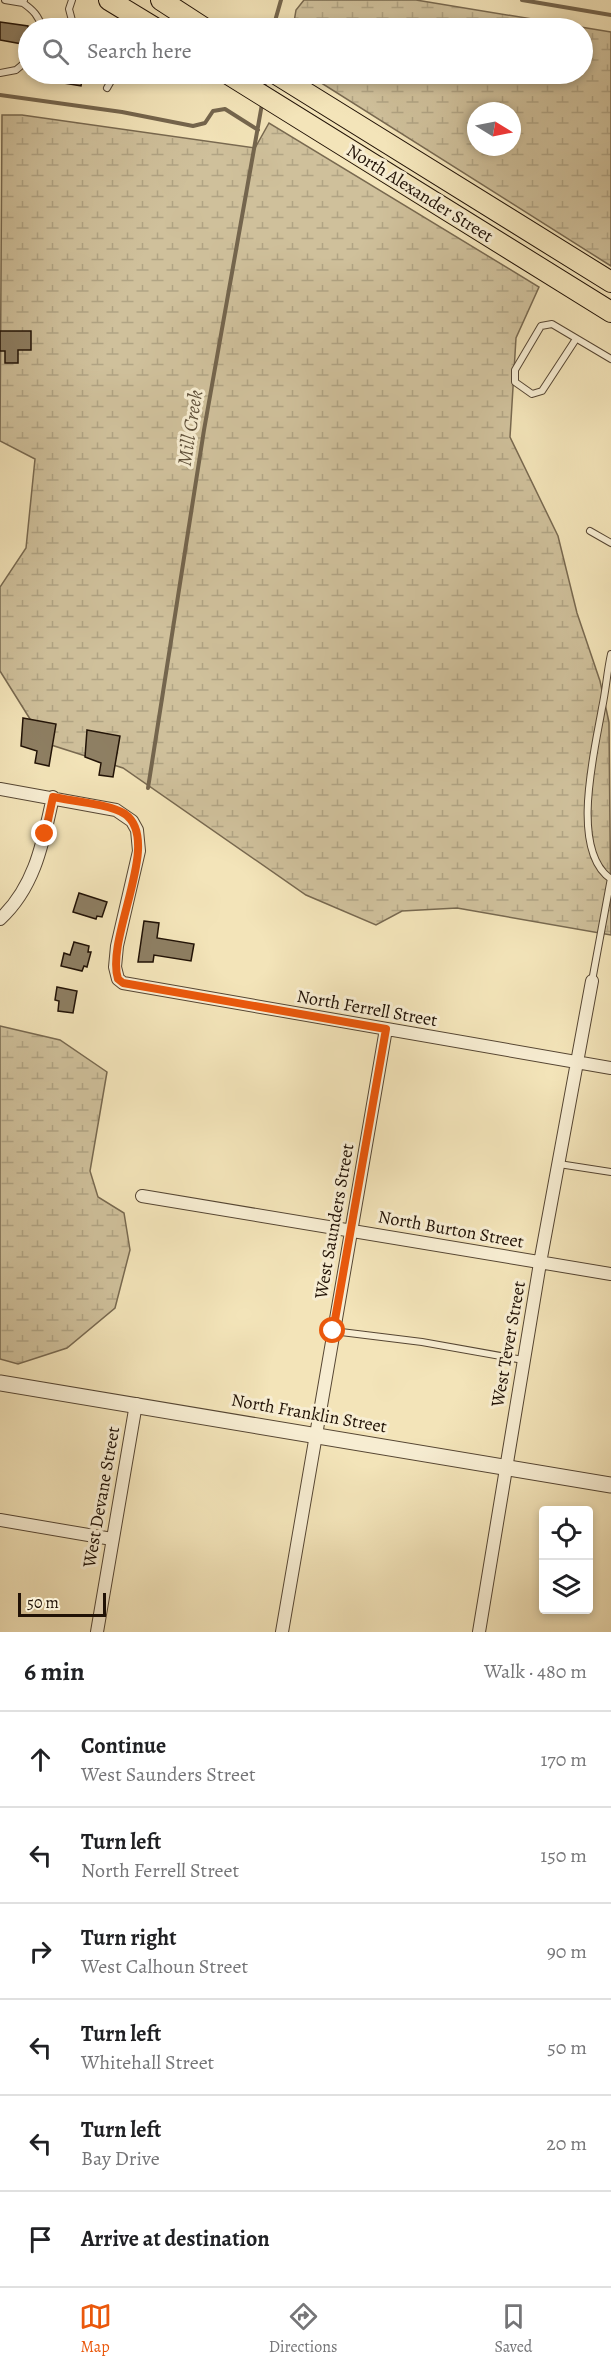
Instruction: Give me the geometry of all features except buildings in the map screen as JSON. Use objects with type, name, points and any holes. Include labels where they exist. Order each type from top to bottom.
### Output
[{"type":"main road","points":[[109,0],[139,18]]},
{"type":"main road","points":[[160,0],[188,18]]},
{"type":"main road","name":"North Alexander Street","points":[[245,84],[611,312]]},
{"type":"main road","name":"North Alexander Street","points":[[292,84],[611,282]]},
{"type":"street","points":[[0,789],[53,797],[45,834],[29,883],[15,905],[0,920]]},
{"type":"street","name":"North Ferrell Street","points":[[53,797],[116,810],[132,821],[137,830],[139,851],[117,946],[118,979],[134,986],[611,1068]]},
{"type":"street","name":"West Tever Street","points":[[479,1632],[540,1263],[592,981]]},
{"type":"street","name":"West Saunders Street","points":[[282,1632],[386,1029]]},
{"type":"street","name":"North Burton Street","points":[[142,1196],[611,1274]]},
{"type":"street","name":"North Franklin Street","points":[[0,1383],[611,1485]]},
{"type":"street","name":"West Devane Street","points":[[97,1632],[136,1404]]},
{"type":"street","points":[[0,1520],[112,1539]]},
{"type":"lane","points":[[5,0],[24,1],[37,18]]},
{"type":"lane","points":[[71,18],[69,9],[72,0]]},
{"type":"lane","points":[[0,73],[18,68]]},
{"type":"lane","points":[[107,88],[109,84]]},
{"type":"lane","points":[[576,339],[542,391],[532,394],[515,382],[516,370],[541,326],[552,324],[610,360]]},
{"type":"lane","points":[[590,531],[611,543]]},
{"type":"lane","points":[[592,981],[611,879],[604,874],[593,851],[588,804],[611,654]]},
{"type":"lane","points":[[558,1164],[611,1172]]},
{"type":"lane","points":[[333,1331],[422,1342],[524,1360]]},
{"type":"green space","points":[[304,0],[416,0],[526,18],[295,18],[296,10]]},
{"type":"green space","points":[[593,29],[611,32],[611,266],[323,84],[593,84]]},
{"type":"green space","points":[[2,115],[22,115],[255,148],[269,123],[539,287],[516,338],[510,437],[558,536],[577,613],[600,681],[609,722],[611,935],[457,908],[402,911],[376,925],[306,895],[123,768],[45,743],[0,671],[0,587],[26,548],[35,459],[0,441]]},
{"type":"green space","points":[[0,1026],[60,1040],[107,1072],[90,1171],[98,1197],[124,1213],[130,1250],[115,1308],[67,1348],[18,1364],[0,1359]]},
{"type":"waterway","name":"Mill Creek","points":[[276,18],[281,0]]},
{"type":"waterway","name":"Mill Creek","points":[[522,0],[611,15]]},
{"type":"waterway","name":"Mill Creek","points":[[264,88],[265,84]]},
{"type":"waterway","points":[[0,95],[122,112],[193,126],[205,123],[213,111],[225,109],[258,130]]},
{"type":"waterway","name":"Mill Creek","points":[[148,788],[204,430],[262,104]]},
{"type":"route","points":[[45,834],[53,797],[116,810],[132,821],[137,830],[140,841],[139,851],[115,959],[118,979],[123,983],[386,1029],[333,1331]]}]
